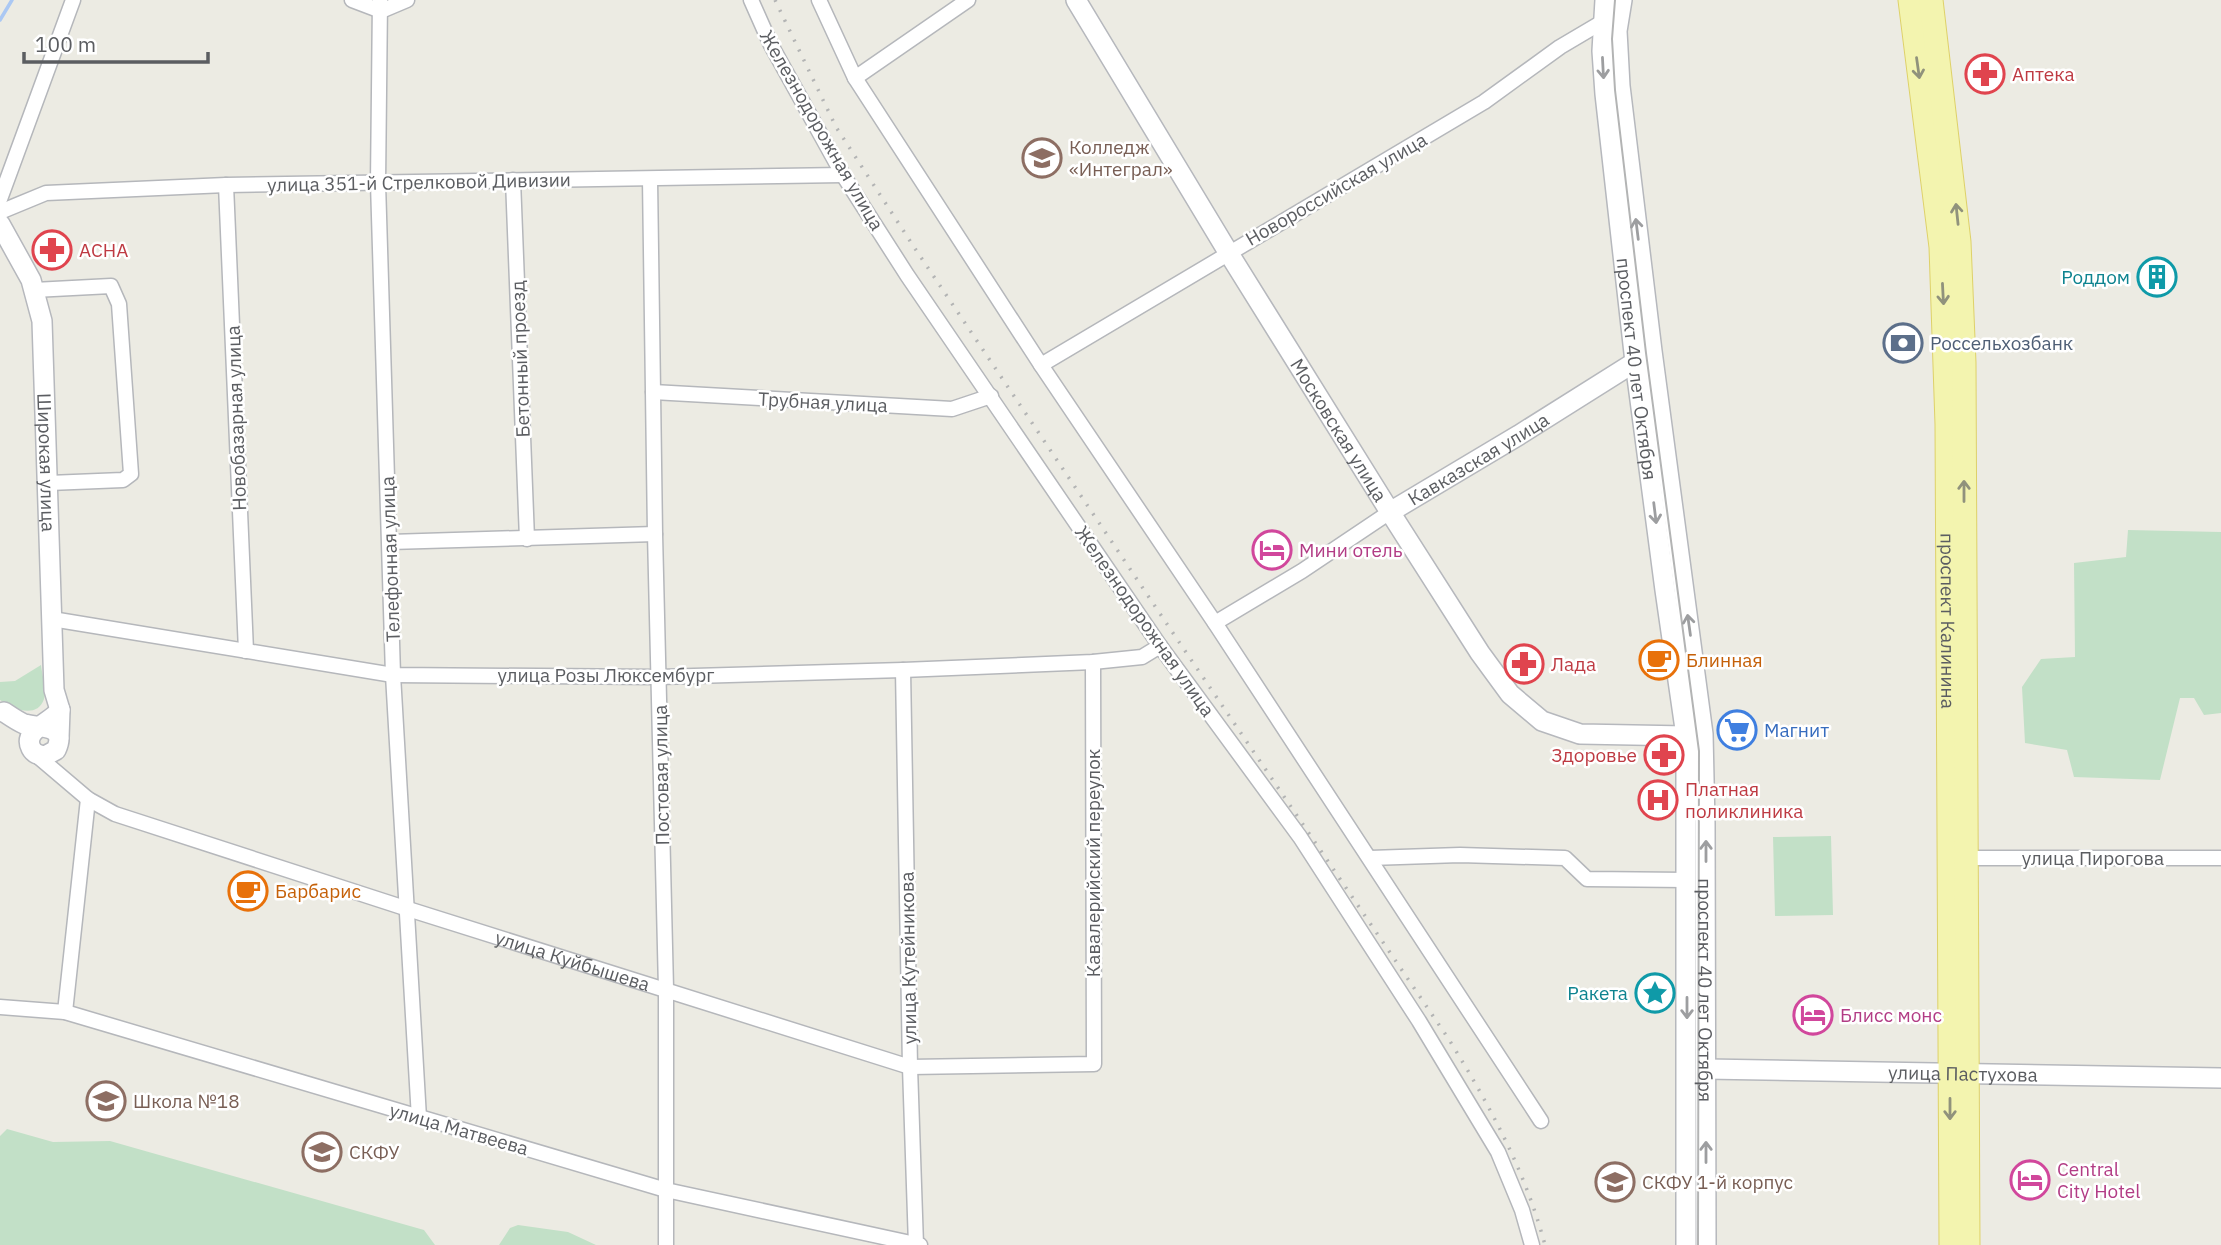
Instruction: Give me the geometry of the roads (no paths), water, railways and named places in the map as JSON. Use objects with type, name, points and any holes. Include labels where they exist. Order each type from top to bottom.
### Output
[{"type":"main road","name":"проспект Калинина","points":[[1910,0],[1941,247],[1945,329],[1958,1073],[1968,1245]]},
{"type":"main road","name":"проспект Калинина","points":[[1931,0],[1959,242],[1964,363],[1965,858],[1951,1245]]},
{"type":"street","points":[[0,199],[73,0]]},
{"type":"street","points":[[352,0],[380,6],[407,0]]},
{"type":"street","name":"Железнодорожная улица","points":[[751,0],[771,45],[843,175],[907,275],[1160,646],[1300,838],[1467,1097],[1498,1152],[1522,1210],[1532,1245]]},
{"type":"street","points":[[818,0],[855,78],[1041,365],[1215,623],[1541,1121]]},
{"type":"street","points":[[855,78],[968,0]]},
{"type":"street","name":"Московская улица","points":[[1076,0],[1228,252],[1390,512],[1510,694],[1542,721],[1580,734],[1695,735]]},
{"type":"street","name":"проспект 40 лет Октября","points":[[1605,0],[1602,51],[1605,94],[1635,362],[1664,590],[1695,735],[1687,880],[1686,1245]]},
{"type":"street","name":"Новороссийская улица","points":[[1041,365],[1484,102],[1560,47],[1604,21],[1621,0]]},
{"type":"street","name":"проспект 40 лет Октября","points":[[1621,0],[1617,32],[1620,86],[1695,735],[1706,1069],[1706,1245]]},
{"type":"street","name":"Телефонная улица","points":[[380,6],[378,183],[393,675],[419,1118]]},
{"type":"street","name":"улица 351-й Стрелковой Дивизии","points":[[0,212],[46,193],[226,185],[843,175]]},
{"type":"street","name":"Постовая улица","points":[[650,179],[666,989],[666,1245]]},
{"type":"street","name":"Бетонный проезд","points":[[513,180],[527,539]]},
{"type":"street","name":"Новобазарная улица","points":[[226,185],[246,651]]},
{"type":"street","name":"Широкая улица","points":[[0,224],[34,290],[42,321],[54,690],[60,710],[59,741]]},
{"type":"street","points":[[34,290],[111,286],[119,303],[131,474],[123,480],[49,483]]},
{"type":"street","name":"Кавказская улица","points":[[1215,623],[1635,362]]},
{"type":"street","name":"Трубная улица","points":[[653,392],[952,409],[990,396]]},
{"type":"street","points":[[390,542],[655,534]]},
{"type":"street","name":"улица Розы Люксембург","points":[[52,619],[393,675],[659,677],[903,670],[1093,662],[1142,657],[1160,646]]},
{"type":"street","name":"Кавалерийский переулок","points":[[1093,662],[1094,1064]]},
{"type":"street","name":"улица Кутейникова","points":[[903,670],[910,1067],[917,1245]]},
{"type":"street","name":"улица Куйбышева","points":[[2,710],[32,750],[88,799],[115,814],[140,823],[910,1067],[1094,1064]]},
{"type":"street","name":"улица Куйбышева","points":[[2,710],[18,722],[52,728],[59,741]]},
{"type":"street","points":[[59,741],[56,750],[45,756],[32,750],[30,735],[55,717],[60,710]]},
{"type":"street","points":[[59,741],[62,766],[69,782]]},
{"type":"street","points":[[65,1012],[88,799]]},
{"type":"street","points":[[1370,858],[1460,855],[1565,858],[1587,879],[1687,880]]},
{"type":"street","name":"улица Пирогова","points":[[1965,858],[2221,858]]},
{"type":"street","name":"улица Матвеева","points":[[0,1006],[65,1012],[666,1190],[917,1245]]},
{"type":"street","name":"улица Пастухова","points":[[1706,1069],[2221,1079]]},
{"type":"waterway","points":[[0,20],[12,0]]},
{"type":"tram line","points":[[1615,0],[1612,39],[1615,90],[1646,353],[1699,751],[1698,1245]]},
{"type":"railway","points":[[775,0],[836,127],[1177,639],[1448,1038],[1504,1138],[1527,1190],[1545,1245]]},
{"type":"place","name":"Аптека","points":[[1985,74]]},
{"type":"place","name":"Колледж «Интеграл»","points":[[1042,158]]},
{"type":"place","name":"АСНА","points":[[52,250]]},
{"type":"place","name":"Роддом","points":[[2157,277]]},
{"type":"place","name":"Россельхозбанк","points":[[1903,343]]},
{"type":"place","name":"Мини отель","points":[[1272,550]]},
{"type":"place","name":"Блинная","points":[[1659,660]]},
{"type":"place","name":"Лада","points":[[1524,664]]},
{"type":"place","name":"Магнит","points":[[1737,730]]},
{"type":"place","name":"Здоровье","points":[[1664,755]]},
{"type":"place","name":"Платная поликлиника","points":[[1658,800]]},
{"type":"place","name":"Барбарис","points":[[248,891]]},
{"type":"place","name":"Ракета","points":[[1655,993]]},
{"type":"place","name":"Блисс монс","points":[[1813,1015]]},
{"type":"place","name":"Школа №18","points":[[106,1101]]},
{"type":"place","name":"СКФУ","points":[[322,1152]]},
{"type":"place","name":"Central City Hotel","points":[[2030,1180]]},
{"type":"place","name":"СКФУ 1-й корпус","points":[[1615,1182]]}]
